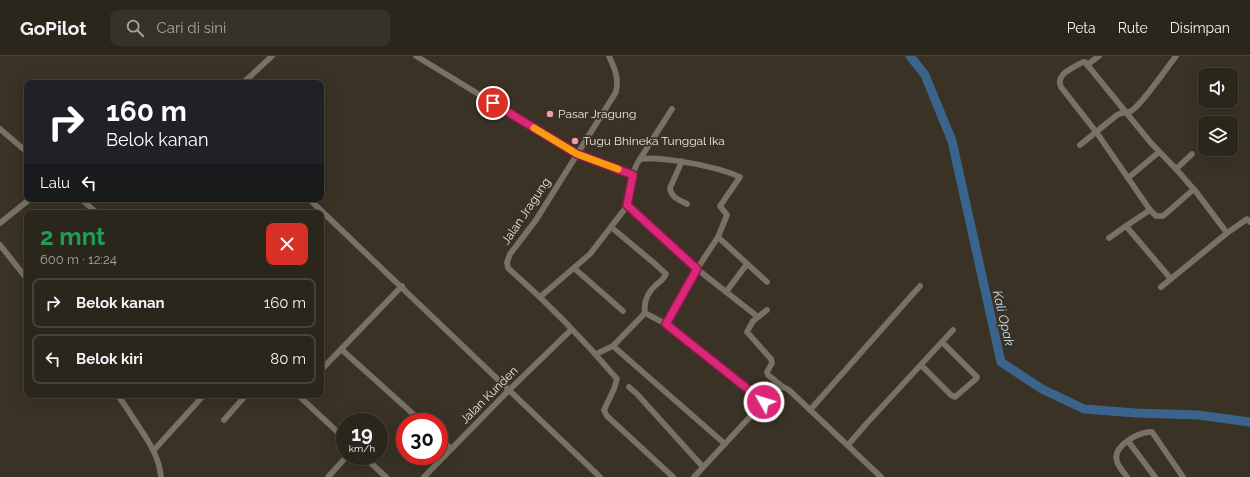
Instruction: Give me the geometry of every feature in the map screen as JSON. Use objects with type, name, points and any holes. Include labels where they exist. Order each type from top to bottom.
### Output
[{"type":"street","points":[[246,80],[272,56]]},
{"type":"street","points":[[416,56],[577,154],[633,175]]},
{"type":"street","name":"Jalan Jragung","points":[[609,56],[617,76],[618,82],[616,92],[542,211],[510,254],[507,262],[508,268],[540,297],[596,354],[617,379],[604,410],[607,416],[673,477]]},
{"type":"street","points":[[1087,65],[1099,56]]},
{"type":"street","points":[[1080,145],[1097,133],[1117,115],[1129,112],[1144,98],[1176,56]]},
{"type":"street","points":[[1194,189],[1163,216],[1156,216],[1150,210],[1097,133],[1061,87],[1059,82],[1062,75],[1083,62],[1087,65],[1151,144],[1194,189],[1227,233]]},
{"type":"street","points":[[540,297],[590,254],[627,205],[633,175],[640,159],[672,109]]},
{"type":"street","points":[[0,129],[24,149]]},
{"type":"street","points":[[1128,178],[1159,152]]},
{"type":"street","points":[[1176,169],[1192,154]]},
{"type":"street","points":[[640,159],[682,161],[731,173],[740,177],[720,206],[727,215],[718,237],[697,269],[666,324]]},
{"type":"street","points":[[682,161],[670,188],[670,192],[672,195],[688,204]]},
{"type":"street","points":[[0,223],[26,202]]},
{"type":"street","points":[[84,202],[94,210]]},
{"type":"street","points":[[312,202],[321,210]]},
{"type":"street","points":[[627,205],[697,269],[758,317]]},
{"type":"street","points":[[1110,238],[1150,210]]},
{"type":"street","points":[[324,213],[600,477]]},
{"type":"street","points":[[1161,287],[1227,233],[1249,219]]},
{"type":"street","points":[[1126,226],[1171,279]]},
{"type":"street","points":[[596,354],[613,346],[645,313],[645,300],[648,294],[666,274],[611,227]]},
{"type":"street","points":[[718,237],[767,282]]},
{"type":"street","points":[[0,245],[24,275]]},
{"type":"street","points":[[726,292],[748,264]]},
{"type":"street","points":[[574,268],[623,311]]},
{"type":"street","points":[[324,367],[402,286]]},
{"type":"street","points":[[810,410],[920,286]]},
{"type":"street","points":[[767,310],[753,321],[747,332],[771,359],[772,363],[767,372],[768,375],[783,387],[790,390],[881,477]]},
{"type":"street","points":[[645,313],[666,324],[764,402]]},
{"type":"street","name":"Jalan Kunden","points":[[424,477],[571,330]]},
{"type":"street","points":[[848,445],[953,330]]},
{"type":"street","points":[[921,365],[951,395],[955,397],[976,379],[977,377],[942,342]]},
{"type":"street","points":[[613,346],[725,444]]},
{"type":"street","points":[[341,349],[412,413]]},
{"type":"street","points":[[629,387],[703,467]]},
{"type":"street","points":[[694,477],[764,402],[779,387],[783,387]]},
{"type":"street","points":[[119,398],[154,450],[161,470],[161,477]]},
{"type":"street","points":[[154,450],[201,398]]},
{"type":"street","points":[[224,420],[243,398]]},
{"type":"street","points":[[301,398],[336,431]]},
{"type":"street","points":[[1127,477],[1117,462],[1116,456],[1120,446],[1128,440],[1146,432],[1152,432],[1183,477]]},
{"type":"street","points":[[1128,440],[1154,477]]},
{"type":"street","points":[[448,446],[451,449]]},
{"type":"street","points":[[328,477],[339,465]]},
{"type":"street","points":[[373,465],[386,477]]},
{"type":"waterway","name":"Kali Opak","points":[[910,56],[925,75],[952,141],[1001,362],[1042,389],[1084,409],[1136,413],[1198,415],[1250,422]]},
{"type":"slow traffic","points":[[534,128],[577,154],[618,169]]},
{"type":"place","name":"Pasar Jragung","points":[[550,114]]},
{"type":"place","name":"Tugu Bhineka Tunggal Ika","points":[[575,141]]},
{"type":"route","points":[[493,103],[577,154],[633,175],[627,205],[697,269],[666,324],[764,402]]}]
